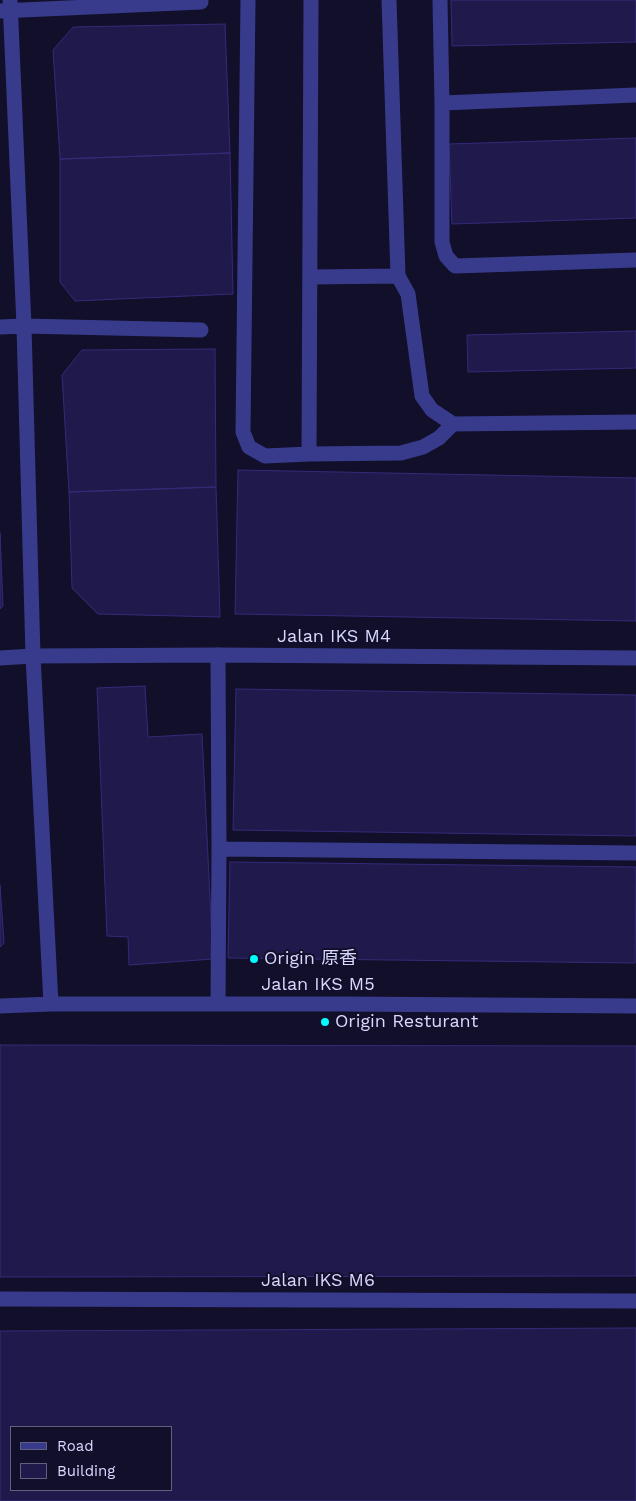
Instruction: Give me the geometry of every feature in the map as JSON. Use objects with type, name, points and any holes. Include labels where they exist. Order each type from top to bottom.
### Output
[{"type":"street","points":[[248,0],[242,432],[249,448],[265,456],[401,453],[423,447],[439,438],[453,424]]},
{"type":"street","points":[[310,454],[311,0]]},
{"type":"street","points":[[389,0],[398,276],[408,294],[422,396],[432,410],[453,424],[636,422]]},
{"type":"street","points":[[440,0],[442,242],[446,256],[455,266],[636,260]]},
{"type":"street","points":[[51,1004],[33,656],[24,326],[6,7],[201,2]]},
{"type":"street","points":[[442,103],[636,95]]},
{"type":"street","points":[[310,277],[398,276]]},
{"type":"street","points":[[0,328],[24,326],[202,330]]},
{"type":"street","points":[[218,655],[218,1004]]},
{"type":"street","name":"Jalan IKS M4","points":[[0,658],[33,656],[218,655],[636,658]]},
{"type":"street","points":[[219,849],[636,853]]},
{"type":"street","name":"Jalan IKS M5","points":[[0,1006],[51,1004],[636,1006]]},
{"type":"street","name":"Jalan IKS M6","points":[[0,1299],[636,1301]]},
{"type":"building","points":[[451,0],[636,0],[636,42],[452,46]]},
{"type":"building","points":[[225,24],[230,153],[60,159],[53,50],[73,27]]},
{"type":"building","points":[[636,138],[636,218],[452,224],[449,144]]},
{"type":"building","points":[[230,153],[233,294],[75,301],[60,282],[60,159]]},
{"type":"building","points":[[636,331],[636,368],[468,372],[467,335]]},
{"type":"building","points":[[215,349],[216,487],[69,492],[62,375],[82,350]]},
{"type":"building","points":[[238,470],[636,478],[636,621],[235,614]]},
{"type":"building","points":[[216,487],[220,617],[98,614],[72,588],[69,492]]},
{"type":"building","points":[[0,533],[3,606],[0,609]]},
{"type":"building","points":[[145,686],[148,737],[202,734],[213,959],[129,965],[128,937],[107,936],[97,688]]},
{"type":"building","points":[[236,689],[636,695],[636,836],[233,830]]},
{"type":"building","points":[[230,862],[636,867],[635,963],[228,958]]},
{"type":"building","points":[[0,885],[4,943],[0,947]]},
{"type":"building","points":[[0,1045],[636,1046],[636,1276],[0,1277]]},
{"type":"building","points":[[636,1328],[636,1501],[0,1501],[0,1331]]},
{"type":"place","name":"Origin 原香","points":[[254,959]]},
{"type":"place","name":"Origin Resturant","points":[[325,1022]]}]
